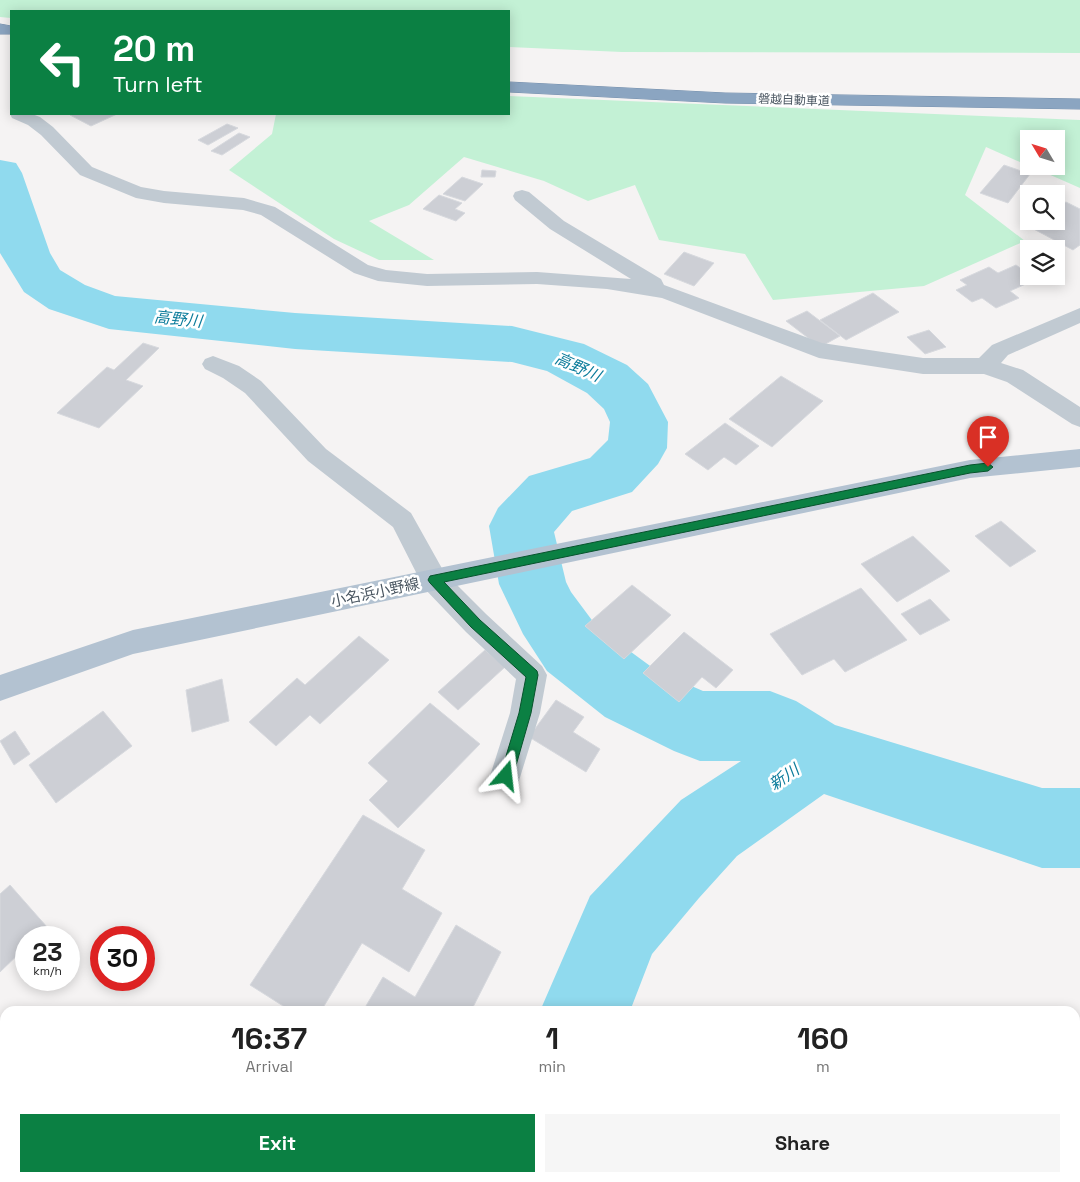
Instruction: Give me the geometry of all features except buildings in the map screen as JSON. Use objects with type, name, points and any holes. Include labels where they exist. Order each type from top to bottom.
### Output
[{"type":"highway","name":"磐越自動車道","points":[[819,84],[1026,87]]},
{"type":"highway","name":"磐越自動車道","points":[[510,87],[725,98],[1080,104]]},
{"type":"main road","name":"小名浜小野線","points":[[0,688],[134,642],[970,469],[1080,458]]},
{"type":"street","points":[[20,115],[34,121],[47,131],[86,171],[136,192],[164,197],[244,204],[268,211],[361,270],[385,276],[427,280],[537,278],[590,280],[638,286],[668,293],[819,350],[923,366],[985,366],[1015,376],[1080,418]]},
{"type":"street","points":[[522,196],[557,225],[598,248],[668,293]]},
{"type":"street","points":[[985,366],[1000,350],[1080,315]]},
{"type":"street","points":[[213,364],[231,372],[253,387],[317,455],[402,520],[434,580],[476,623],[532,675],[525,713],[506,776]]},
{"type":"green space","points":[[0,0],[1080,0],[1080,53],[622,52],[510,47],[510,10],[10,10],[10,18],[0,17]]},
{"type":"green space","points":[[510,96],[1080,120],[1080,188],[1050,175],[1065,175],[1065,130],[1020,130],[1020,162],[986,147],[965,195],[1024,240],[1020,240],[1020,243],[924,286],[773,300],[745,254],[659,240],[635,185],[588,201],[544,181],[464,157],[409,205],[369,221],[434,260],[379,260],[334,239],[229,170],[272,134],[276,115],[510,115]]},
{"type":"waterway","name":"高野川","points":[[0,173],[25,253],[42,281],[67,297],[109,312],[295,331],[512,344],[565,357],[607,379],[628,398],[639,422],[637,448],[610,476],[551,493],[521,526],[533,584],[547,613],[572,649],[631,694],[700,726],[770,726],[816,755]]},
{"type":"waterway","name":"新川","points":[[587,1006],[620,926],[670,869],[709,828],[816,755]]},
{"type":"waterway","name":"新川","points":[[816,755],[1042,828],[1080,828]]},
{"type":"route","points":[[506,776],[525,713],[532,675],[476,623],[434,580],[970,469],[988,467]]}]
